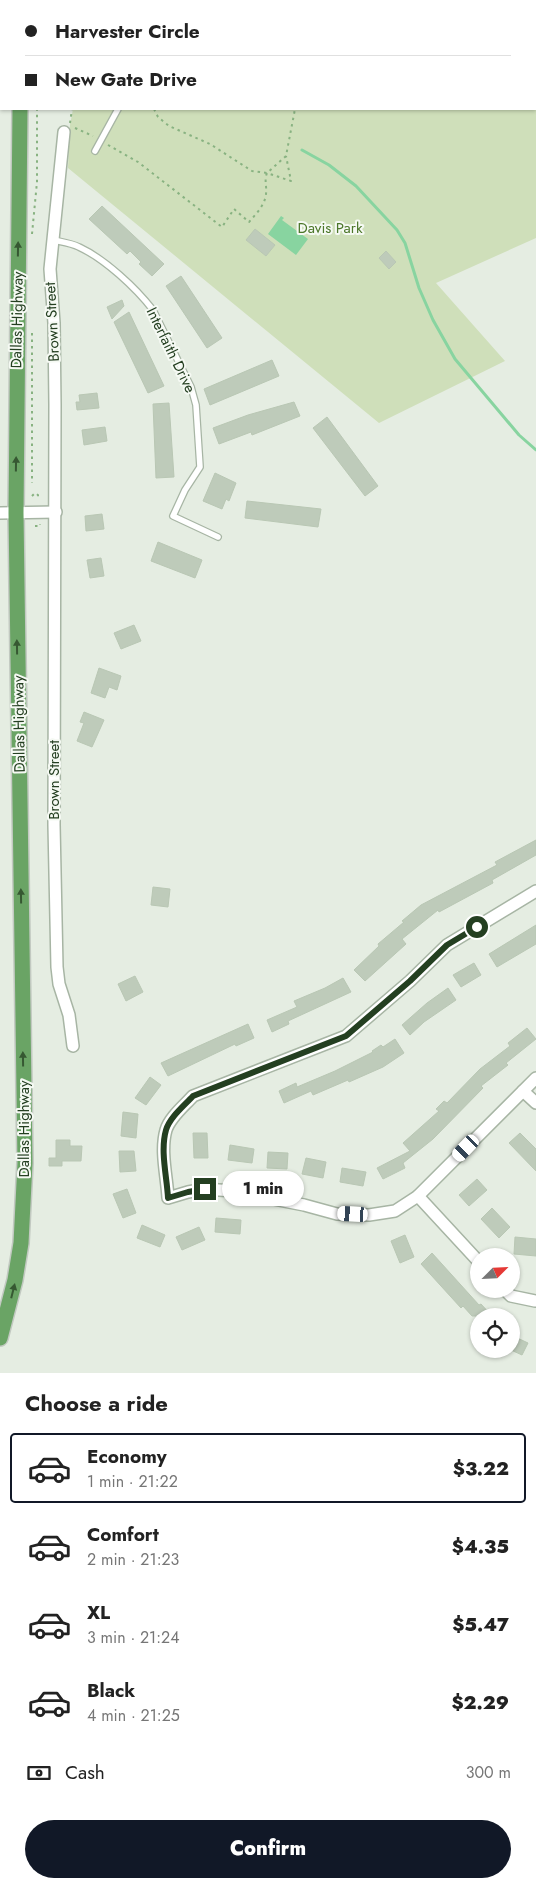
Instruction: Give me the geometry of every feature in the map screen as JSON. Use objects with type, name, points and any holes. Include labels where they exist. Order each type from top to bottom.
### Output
[{"type":"main road","name":"Dallas Highway","points":[[0,1338],[15,1280],[21,1244],[25,1163],[16,513],[20,110]]},
{"type":"street","name":"Brown Street","points":[[64,132],[50,269],[54,323],[56,512],[54,825],[57,967],[59,984],[69,1015],[73,1046]]},
{"type":"street","points":[[0,513],[56,512]]},
{"type":"street","points":[[536,891],[447,945],[410,981],[346,1036],[193,1096],[176,1113],[166,1130],[164,1150],[168,1198],[205,1189],[233,1191],[304,1204],[337,1214],[369,1215],[395,1211],[418,1196],[536,1078]]},
{"type":"street","points":[[523,1091],[536,1104]]},
{"type":"street","points":[[418,1196],[470,1252]]},
{"type":"street","points":[[520,1298],[535,1301]]},
{"type":"lane","points":[[94,151],[117,110]]},
{"type":"lane","name":"Interfaith Drive","points":[[53,240],[79,247],[92,255],[144,299],[153,310],[190,387],[196,406],[200,467],[185,490],[173,516],[218,537]]},
{"type":"path","points":[[32,236],[37,182],[36,110]]},
{"type":"path","points":[[72,110],[69,121],[71,126],[138,162],[222,227],[234,209],[249,222],[264,202],[267,173],[280,164],[286,156]]},
{"type":"path","points":[[154,110],[158,117],[168,126],[210,144],[252,171],[267,173],[291,181],[286,156],[295,110]]},
{"type":"path","points":[[32,325],[32,484]]},
{"type":"path","points":[[32,496],[35,494],[38,495],[38,498]]},
{"type":"path","points":[[35,526],[40,526],[40,521]]},
{"type":"green space","name":"Davis Park","points":[[73,110],[536,110],[536,238],[436,283],[505,361],[379,423],[68,168],[70,125]]},
{"type":"shaded area","points":[[281,216],[284,218],[282,220],[308,239],[296,255],[268,234]]},
{"type":"building","points":[[102,206],[164,264],[152,276],[139,264],[141,262],[130,251],[127,254],[89,219]]},
{"type":"building","points":[[255,229],[275,245],[266,256],[246,240]]},
{"type":"building","points":[[386,251],[396,262],[389,269],[379,258]]},
{"type":"building","points":[[181,276],[222,338],[207,348],[166,286]]},
{"type":"building","points":[[122,300],[124,306],[112,319],[107,307]]},
{"type":"building","points":[[129,312],[164,386],[148,393],[114,322]]},
{"type":"building","points":[[272,360],[279,376],[210,405],[204,389]]},
{"type":"building","points":[[97,393],[99,408],[77,410],[76,402],[80,402],[79,395]]},
{"type":"building","points":[[294,402],[300,416],[252,435],[251,432],[219,444],[213,428],[248,415]]},
{"type":"building","points":[[169,403],[174,477],[156,478],[153,404]]},
{"type":"building","points":[[327,417],[378,486],[365,496],[313,428]]},
{"type":"building","points":[[105,427],[107,441],[84,445],[82,430]]},
{"type":"building","points":[[215,473],[236,483],[229,501],[226,499],[222,509],[203,501]]},
{"type":"building","points":[[247,501],[321,509],[318,527],[245,518]]},
{"type":"building","points":[[102,514],[104,529],[86,531],[85,516]]},
{"type":"building","points":[[158,542],[202,560],[195,578],[151,561]]},
{"type":"building","points":[[101,558],[104,576],[90,578],[87,560]]},
{"type":"building","points":[[134,625],[141,641],[121,649],[114,633]]},
{"type":"building","points":[[99,668],[121,676],[117,690],[109,687],[105,698],[91,693]]},
{"type":"building","points":[[84,712],[104,720],[92,747],[77,741],[84,723],[80,722]]},
{"type":"building","points":[[536,840],[536,855],[492,880],[493,883],[439,912],[438,910],[402,939],[406,944],[365,981],[354,970],[379,946],[378,944],[421,905],[497,865],[495,862]]},
{"type":"building","points":[[153,887],[170,889],[168,907],[151,905]]},
{"type":"building","points":[[536,925],[536,944],[497,967],[489,954]]},
{"type":"building","points":[[474,963],[481,975],[461,987],[453,975]]},
{"type":"building","points":[[135,976],[143,992],[126,1001],[118,984]]},
{"type":"building","points":[[343,978],[351,992],[288,1021],[289,1024],[272,1032],[267,1020],[297,1007],[294,1001]]},
{"type":"building","points":[[448,988],[456,1000],[424,1022],[410,1035],[402,1025]]},
{"type":"building","points":[[248,1024],[254,1038],[236,1046],[235,1044],[168,1076],[161,1063]]},
{"type":"building","points":[[527,1028],[536,1039],[506,1063],[508,1065],[481,1086],[483,1088],[433,1139],[403,1163],[405,1168],[383,1179],[377,1168],[410,1151],[403,1143],[439,1111],[436,1109],[444,1101],[447,1103],[480,1069],[510,1046],[508,1043]]},
{"type":"building","points":[[395,1039],[404,1053],[383,1067],[349,1082],[348,1080],[313,1095],[311,1091],[284,1103],[279,1091],[296,1083],[297,1087],[335,1071]]},
{"type":"building","points":[[150,1077],[161,1085],[146,1105],[135,1098]]},
{"type":"building","points":[[123,1112],[138,1114],[136,1138],[121,1136]]},
{"type":"building","points":[[193,1133],[207,1133],[208,1158],[194,1158]]},
{"type":"building","points":[[520,1133],[536,1149],[536,1171],[509,1143]]},
{"type":"building","points":[[56,1140],[70,1140],[70,1146],[82,1146],[81,1161],[62,1161],[62,1166],[49,1166],[49,1158],[56,1158]]},
{"type":"building","points":[[230,1145],[254,1149],[252,1163],[228,1160]]},
{"type":"building","points":[[119,1151],[134,1151],[136,1171],[120,1172]]},
{"type":"building","points":[[268,1152],[288,1153],[287,1169],[267,1168]]},
{"type":"building","points":[[306,1158],[326,1162],[323,1178],[302,1174]]},
{"type":"building","points":[[342,1168],[366,1172],[363,1186],[340,1182]]},
{"type":"building","points":[[477,1179],[487,1190],[469,1206],[459,1195]]},
{"type":"building","points":[[127,1189],[136,1213],[123,1218],[113,1194]]},
{"type":"building","points":[[492,1208],[510,1227],[499,1238],[481,1219]]},
{"type":"building","points":[[216,1218],[241,1220],[240,1234],[215,1232]]},
{"type":"building","points":[[142,1225],[165,1235],[160,1247],[137,1238]]},
{"type":"building","points":[[199,1227],[205,1240],[182,1250],[176,1237]]},
{"type":"building","points":[[405,1235],[414,1257],[400,1263],[391,1241]]},
{"type":"building","points":[[515,1237],[536,1239],[536,1256],[520,1255],[520,1248],[514,1248]]},
{"type":"building","points":[[432,1253],[470,1295],[470,1298],[473,1298],[485,1308],[470,1308],[470,1314],[463,1306],[461,1308],[421,1264]]},
{"type":"building","points":[[520,1339],[528,1343],[522,1355],[520,1354]]},
{"type":"waterway","points":[[302,150],[329,165],[356,186],[397,230],[405,243],[419,288],[433,320],[455,359],[519,435],[536,450]]},
{"type":"route","points":[[205,1189],[168,1198],[164,1150],[166,1130],[176,1113],[193,1096],[346,1036],[410,981],[447,945],[477,927]]}]
